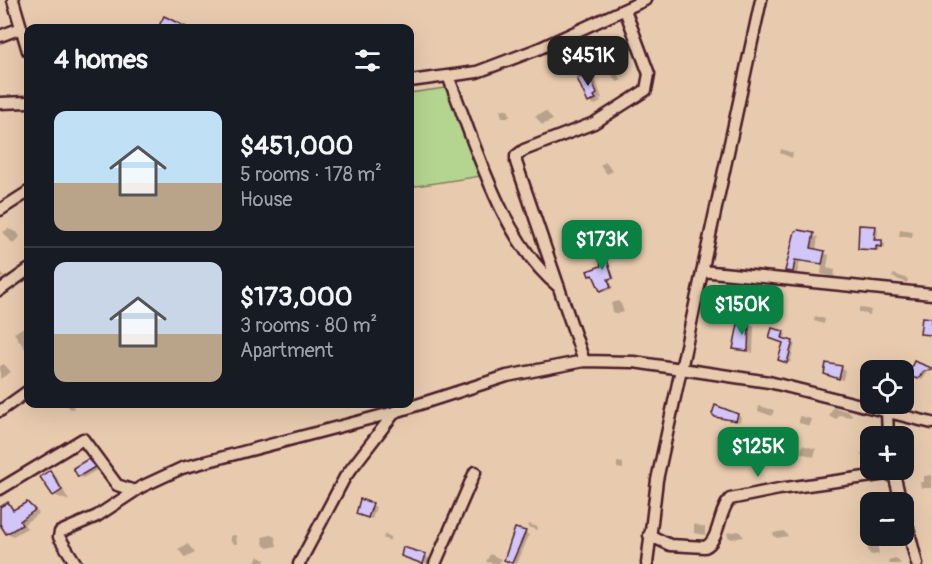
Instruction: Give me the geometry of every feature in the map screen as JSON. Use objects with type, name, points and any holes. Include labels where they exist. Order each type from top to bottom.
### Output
[{"type":"street","points":[[13,0],[24,38]]},
{"type":"street","points":[[414,80],[477,72],[538,49],[645,0]]},
{"type":"street","points":[[646,564],[657,480],[761,0]]},
{"type":"street","points":[[584,361],[516,162],[516,156],[524,150],[594,123],[646,90],[649,74],[625,10]]},
{"type":"street","points":[[0,36],[21,28]]},
{"type":"street","points":[[448,76],[503,213],[536,267],[559,287]]},
{"type":"street","points":[[0,103],[24,102]]},
{"type":"street","points":[[0,210],[24,195]]},
{"type":"street","points":[[702,271],[932,294]]},
{"type":"street","points":[[0,290],[24,273]]},
{"type":"street","points":[[414,406],[507,376],[584,361],[633,362],[769,382],[860,405]]},
{"type":"street","points":[[0,411],[24,394]]},
{"type":"street","points":[[76,564],[59,537],[60,532],[97,516],[135,491],[182,468],[407,408]]},
{"type":"street","points":[[299,564],[345,477],[395,412]]},
{"type":"street","points":[[895,414],[932,423]]},
{"type":"street","points":[[2,484],[83,439],[117,485],[135,491]]},
{"type":"street","points":[[435,564],[475,472]]},
{"type":"street","points":[[649,535],[670,545],[705,548],[714,540],[718,520],[730,499],[860,477]]},
{"type":"street","points":[[912,546],[917,564]]},
{"type":"green space","points":[[452,87],[488,175],[414,186],[414,92]]},
{"type":"building","points":[[164,16],[180,24],[160,24]]},
{"type":"building","points":[[589,73],[597,94],[594,96],[596,99],[588,103],[577,78]]},
{"type":"building","points":[[859,225],[876,226],[874,240],[882,240],[882,247],[876,246],[876,250],[858,249]]},
{"type":"building","points":[[795,231],[814,233],[811,248],[825,251],[822,264],[795,260],[793,272],[785,271]]},
{"type":"building","points":[[602,244],[613,278],[608,279],[611,287],[600,291],[593,275],[589,276],[587,271],[601,266],[597,245]]},
{"type":"building","points":[[738,301],[754,306],[753,314],[734,312]]},
{"type":"building","points":[[922,317],[932,318],[932,335],[920,334]]},
{"type":"building","points":[[739,319],[749,322],[748,351],[733,349]]},
{"type":"building","points":[[772,328],[784,331],[782,338],[793,341],[787,363],[778,360],[783,343],[769,338]]},
{"type":"building","points":[[914,361],[932,368],[932,370],[924,371],[918,379],[914,378]]},
{"type":"building","points":[[826,363],[842,366],[839,379],[824,374]]},
{"type":"building","points":[[715,405],[738,414],[736,421],[715,417],[712,414]]},
{"type":"building","points":[[88,459],[95,467],[78,477],[73,468]]},
{"type":"building","points":[[50,470],[62,490],[53,496],[40,477]]},
{"type":"building","points":[[360,499],[373,503],[368,518],[356,514]]},
{"type":"building","points":[[8,502],[13,510],[27,502],[35,510],[20,521],[22,525],[6,534],[0,524],[0,507]]},
{"type":"building","points":[[515,528],[526,531],[512,563],[504,560]]},
{"type":"building","points":[[403,547],[426,554],[423,564],[401,556]]}]
